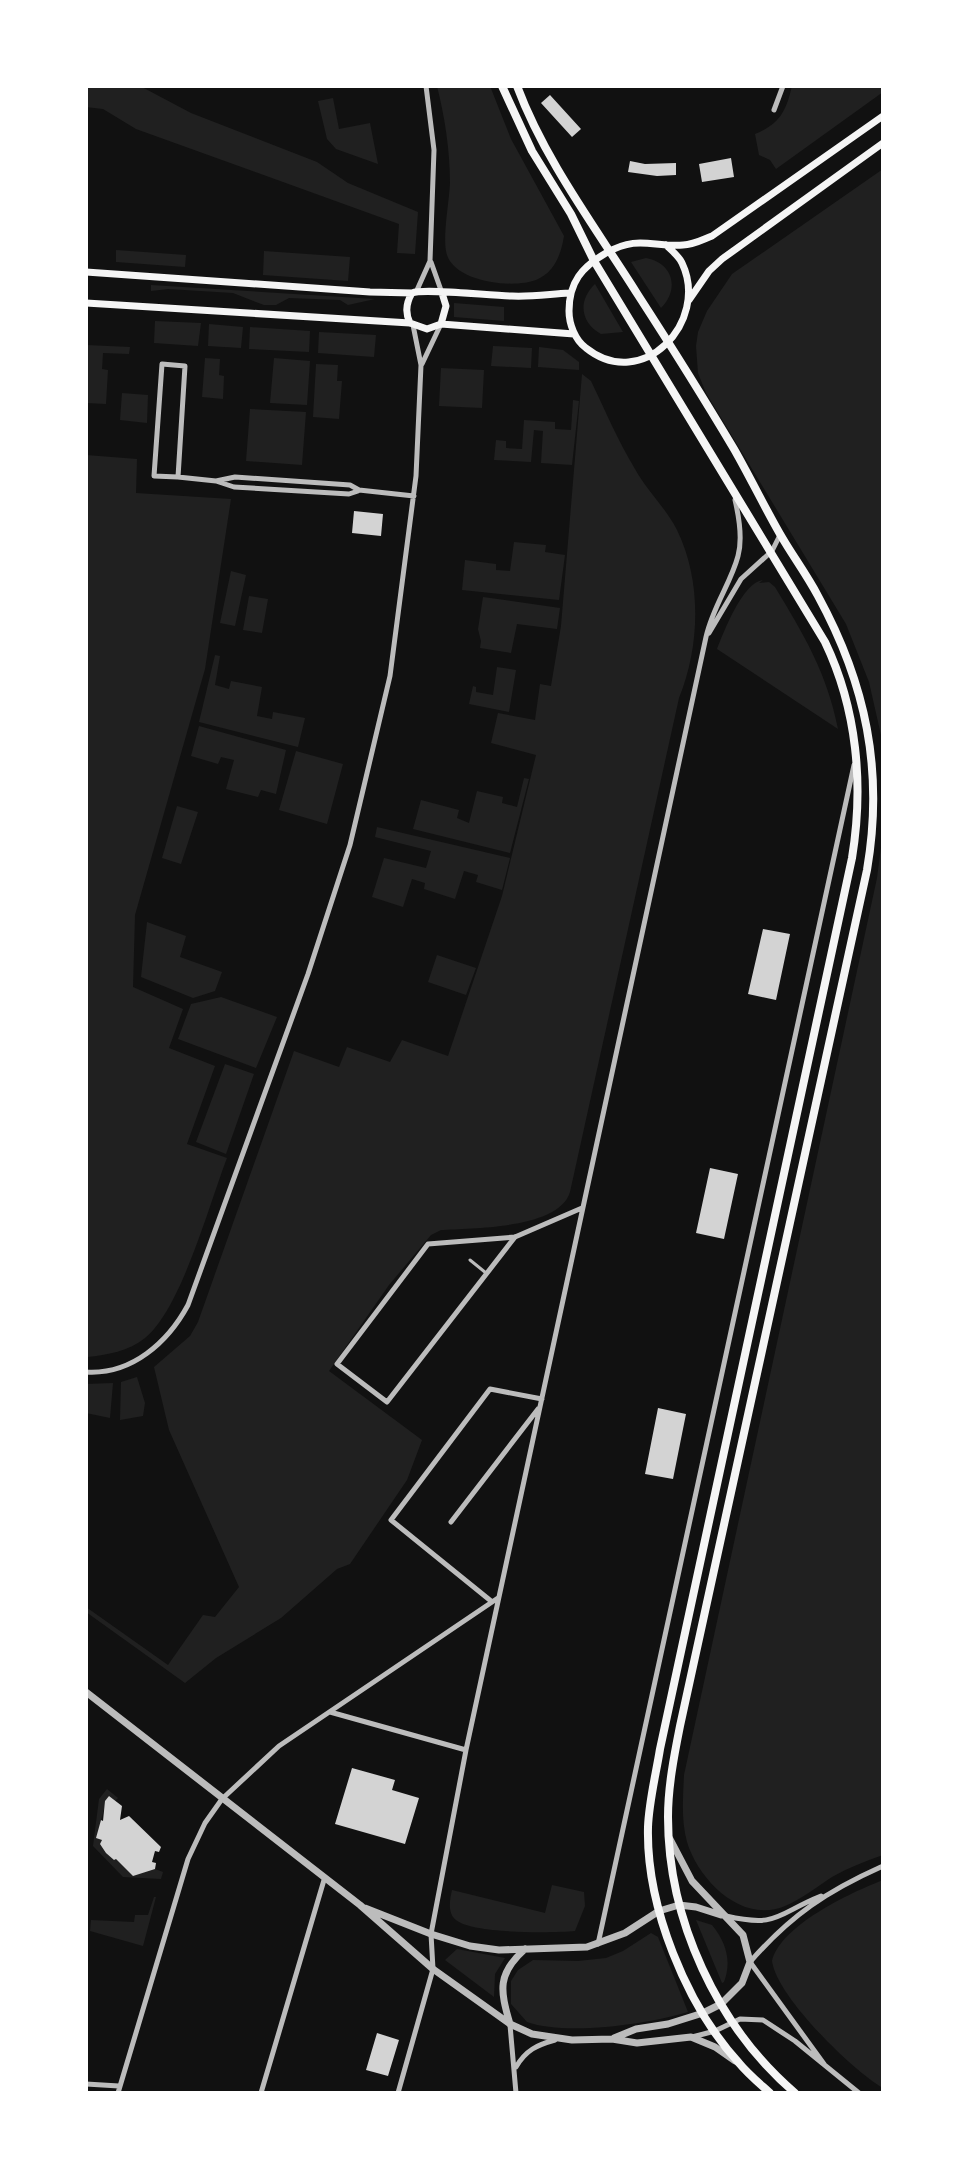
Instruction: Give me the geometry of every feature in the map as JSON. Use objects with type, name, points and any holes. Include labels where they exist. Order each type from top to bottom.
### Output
[{"type":"main road","points":[[502,86],[532,151],[571,214],[594,261],[772,551],[832,655],[847,703],[856,753],[858,812],[852,858],[651,1799],[648,1828],[659,1911],[679,1965],[703,2013],[737,2062],[770,2093]]},
{"type":"main road","points":[[517,86],[535,127],[734,450],[819,597],[859,687],[873,762],[872,838],[851,951],[792,1207],[670,1781],[668,1834],[679,1905],[703,1967],[732,2023],[795,2093]]},
{"type":"main road","points":[[883,116],[712,236],[687,245],[637,242],[609,251],[594,261],[573,281],[569,293],[568,315],[574,334],[589,350],[609,361],[631,363],[652,356],[678,330],[688,302],[709,271],[722,259],[883,143]]},
{"type":"main road","points":[[666,245],[681,261],[687,280],[688,302]]},
{"type":"main road","points":[[86,272],[370,292],[427,289],[442,293],[522,296],[569,293]]},
{"type":"main road","points":[[412,324],[406,307],[414,292]]},
{"type":"main road","points":[[441,324],[446,306],[442,293]]},
{"type":"main road","points":[[86,303],[412,324],[427,329],[441,324],[574,334]]},
{"type":"street","points":[[426,86],[434,150],[430,261],[442,293]]},
{"type":"street","points":[[774,110],[783,86]]},
{"type":"street","points":[[414,292],[430,261]]},
{"type":"street","points":[[86,1372],[116,1368],[140,1359],[170,1332],[188,1305],[308,974],[352,836],[390,676],[414,496],[421,365],[412,324]]},
{"type":"street","points":[[421,365],[441,324]]},
{"type":"street","points":[[178,477],[185,366],[162,364],[154,476],[216,481],[249,488],[349,494],[359,490],[414,496]]},
{"type":"street","points":[[398,2093],[433,1969],[431,1934],[466,1750],[706,637],[711,616],[738,556],[739,528],[732,487]]},
{"type":"street","points":[[706,637],[741,579],[772,551],[781,534]]},
{"type":"street","points":[[598,1944],[856,753]]},
{"type":"street","points":[[515,1237],[387,1402],[337,1364],[428,1244],[515,1237],[583,1208]]},
{"type":"street","points":[[491,1601],[391,1520],[490,1389],[541,1402]]},
{"type":"street","points":[[451,1522],[541,1402]]},
{"type":"street","points":[[86,2084],[118,2090],[188,1859],[205,1823],[222,1799],[279,1746],[499,1597]]},
{"type":"street","points":[[86,1692],[360,1905],[433,1969],[510,2024],[532,2034],[557,2039],[612,2039],[637,2043],[691,2037],[747,2018],[763,2020],[859,2093]]},
{"type":"street","points":[[329,1712],[466,1750]]},
{"type":"street","points":[[668,1834],[692,1881],[743,1935],[750,1962],[824,2064]]},
{"type":"street","points":[[360,1905],[470,1946],[499,1950],[576,1949],[625,1933],[659,1911],[679,1905],[762,1922],[786,1914],[883,1866]]},
{"type":"street","points":[[261,2093],[324,1880]]},
{"type":"street","points":[[612,2039],[636,2029],[668,2024],[703,2013],[721,2004],[742,1983],[750,1962],[777,1933],[826,1894]]},
{"type":"street","points":[[516,2093],[516,2067],[502,1984],[513,1961],[525,1949]]},
{"type":"street","points":[[691,2037],[715,2047],[737,2062]]},
{"type":"street","points":[[516,2067],[536,2045],[557,2039]]},
{"type":"lane","points":[[470,1260],[486,1273]]},
{"type":"shaded area","points":[[86,86],[140,86],[191,113],[317,162],[348,183],[418,212],[415,254],[397,253],[399,224],[136,129],[103,109],[86,107]]},
{"type":"shaded area","points":[[437,86],[490,86],[511,139],[564,236],[556,262],[543,277],[525,283],[498,283],[470,276],[450,262],[445,244],[449,159]]},
{"type":"shaded area","points":[[792,86],[883,86],[883,92],[776,169],[770,160],[759,155],[755,134],[781,116]]},
{"type":"shaded area","points":[[333,98],[339,129],[370,123],[378,164],[336,149],[327,139],[318,101]]},
{"type":"shaded area","points":[[883,169],[883,744],[869,682],[846,624],[706,393],[698,373],[696,346],[707,311],[732,274]]},
{"type":"shaded area","points":[[116,250],[186,255],[185,267],[116,262]]},
{"type":"shaded area","points":[[264,251],[350,257],[348,281],[263,275]]},
{"type":"shaded area","points":[[646,258],[662,265],[671,278],[670,293],[661,308],[631,262]]},
{"type":"shaded area","points":[[595,284],[623,332],[601,334],[589,324],[584,304]]},
{"type":"shaded area","points":[[151,285],[375,299],[348,305],[340,300],[289,298],[276,305],[264,305],[233,293],[168,289],[151,291]]},
{"type":"shaded area","points":[[454,303],[504,307],[504,321],[454,317]]},
{"type":"shaded area","points":[[155,321],[201,323],[198,346],[154,343]]},
{"type":"shaded area","points":[[209,324],[243,327],[241,348],[208,346]]},
{"type":"shaded area","points":[[250,327],[310,331],[309,352],[249,349]]},
{"type":"shaded area","points":[[319,332],[376,335],[374,357],[318,353]]},
{"type":"shaded area","points":[[86,345],[130,347],[129,354],[103,353],[102,369],[108,370],[106,404],[86,403]]},
{"type":"shaded area","points":[[493,346],[532,348],[531,368],[491,366]]},
{"type":"shaded area","points":[[539,347],[563,350],[579,362],[579,370],[538,367]]},
{"type":"shaded area","points":[[205,358],[220,359],[219,375],[224,376],[223,399],[202,397]]},
{"type":"shaded area","points":[[274,358],[310,361],[307,405],[270,403]]},
{"type":"shaded area","points":[[316,364],[338,365],[337,381],[342,381],[339,419],[313,417]]},
{"type":"shaded area","points":[[441,368],[484,370],[482,408],[439,406]]},
{"type":"shaded area","points":[[582,374],[591,381],[640,477],[677,530],[691,570],[695,614],[691,657],[679,698],[570,1192],[563,1204],[533,1220],[493,1227],[441,1230],[431,1235],[389,1285],[329,1371],[422,1440],[407,1480],[350,1564],[337,1569],[281,1618],[216,1658],[185,1683],[86,1612],[86,1607],[168,1665],[203,1615],[215,1617],[239,1587],[169,1430],[154,1367],[190,1336],[198,1322],[294,1051],[339,1067],[347,1047],[390,1062],[402,1040],[448,1056],[502,896],[536,755],[491,743],[498,713],[535,720],[540,684],[551,686],[561,626]]},
{"type":"shaded area","points":[[122,393],[148,395],[147,423],[120,420]]},
{"type":"shaded area","points":[[573,400],[579,401],[572,465],[541,463],[543,431],[534,430],[531,462],[494,460],[496,440],[506,441],[506,448],[522,449],[524,420],[555,422],[555,429],[571,430]]},
{"type":"shaded area","points":[[250,409],[306,412],[302,465],[246,461]]},
{"type":"shaded area","points":[[86,455],[137,459],[136,493],[231,499],[205,669],[135,915],[133,987],[183,1009],[169,1048],[215,1066],[187,1144],[227,1158],[182,1281],[158,1324],[132,1346],[110,1354],[87,1357]]},
{"type":"shaded area","points":[[514,542],[546,545],[545,552],[565,555],[559,600],[462,590],[465,560],[496,564],[496,570],[510,571]]},
{"type":"shaded area","points":[[231,571],[246,575],[235,626],[220,623]]},
{"type":"shaded area","points":[[763,580],[759,583],[769,582],[775,587],[813,655],[828,690],[838,729],[717,649],[729,620],[748,589]]},
{"type":"shaded area","points":[[249,596],[268,599],[262,633],[243,630]]},
{"type":"shaded area","points":[[483,597],[560,608],[557,629],[517,624],[511,653],[480,648],[478,629]]},
{"type":"shaded area","points":[[215,655],[220,656],[215,685],[229,689],[231,681],[262,687],[257,716],[272,719],[273,712],[305,718],[298,747],[199,722]]},
{"type":"shaded area","points":[[497,667],[516,670],[509,712],[469,704],[473,686],[476,692],[493,695]]},
{"type":"shaded area","points":[[199,726],[286,750],[276,794],[261,790],[258,797],[226,789],[234,760],[221,757],[218,764],[191,756]]},
{"type":"shaded area","points":[[296,751],[343,764],[327,824],[279,810]]},
{"type":"shaded area","points":[[524,778],[529,779],[510,853],[413,829],[421,800],[459,810],[457,818],[469,823],[477,791],[503,797],[502,803],[517,807]]},
{"type":"shaded area","points":[[177,806],[198,812],[181,864],[162,858]]},
{"type":"shaded area","points":[[377,827],[510,858],[502,890],[476,882],[478,875],[464,871],[455,899],[424,889],[425,883],[412,879],[403,907],[372,897],[384,858],[426,868],[431,851],[375,837]]},
{"type":"shaded area","points":[[883,832],[883,1855],[838,1874],[785,1906],[769,1910],[753,1909],[724,1895],[701,1871],[693,1857],[684,1825],[684,1775],[877,878]]},
{"type":"shaded area","points":[[147,922],[186,936],[180,957],[222,972],[215,991],[193,998],[141,977]]},
{"type":"shaded area","points":[[437,955],[476,968],[466,995],[428,982]]},
{"type":"shaded area","points":[[221,997],[277,1017],[256,1068],[178,1039],[191,1004]]},
{"type":"shaded area","points":[[225,1064],[254,1074],[226,1154],[196,1142]]},
{"type":"shaded area","points":[[137,1377],[145,1403],[143,1416],[120,1420],[121,1382]]},
{"type":"shaded area","points":[[113,1383],[110,1418],[86,1413],[86,1384]]},
{"type":"shaded area","points":[[107,1789],[118,1798],[115,1801],[109,1796],[107,1799],[97,1838],[102,1840],[100,1844],[133,1875],[155,1869],[163,1872],[161,1879],[123,1877],[93,1846],[99,1799]]},
{"type":"shaded area","points":[[883,1880],[883,2088],[853,2066],[801,2012],[787,1994],[772,1961],[788,1935],[802,1923],[836,1902]]},
{"type":"shaded area","points":[[552,1885],[584,1892],[585,1906],[575,1931],[513,1932],[479,1928],[456,1920],[450,1910],[452,1890],[545,1913]]},
{"type":"shaded area","points":[[154,1897],[143,1946],[90,1931],[91,1920],[134,1922],[135,1915],[148,1915]]},
{"type":"shaded area","points":[[696,1920],[712,1925],[724,1945],[727,1967],[722,1983]]},
{"type":"shaded area","points":[[651,1933],[658,1937],[688,2012],[608,2027],[563,2028],[527,2022],[511,2004],[511,1981],[518,1970],[533,1960],[606,1958]]},
{"type":"shaded area","points":[[457,1949],[505,1958],[495,1974],[494,1997],[445,1960]]},
{"type":"building","points":[[550,95],[581,129],[572,137],[541,103]]},
{"type":"building","points":[[731,158],[734,177],[702,182],[699,164]]},
{"type":"building","points":[[630,161],[676,163],[676,175],[628,172]]},
{"type":"building","points":[[354,511],[383,514],[381,536],[352,533]]},
{"type":"building","points":[[763,929],[790,934],[776,1000],[748,994]]},
{"type":"building","points":[[710,1168],[738,1174],[724,1239],[696,1233]]},
{"type":"building","points":[[658,1408],[686,1414],[673,1479],[645,1474]]},
{"type":"building","points":[[352,1768],[395,1780],[392,1790],[419,1798],[405,1844],[335,1824]]},
{"type":"building","points":[[109,1796],[122,1806],[120,1820],[129,1816],[161,1847],[159,1852],[155,1851],[152,1862],[156,1863],[155,1869],[133,1876],[106,1853],[100,1844],[102,1840],[96,1838]]},
{"type":"building","points":[[377,2033],[399,2040],[388,2076],[366,2070]]}]
